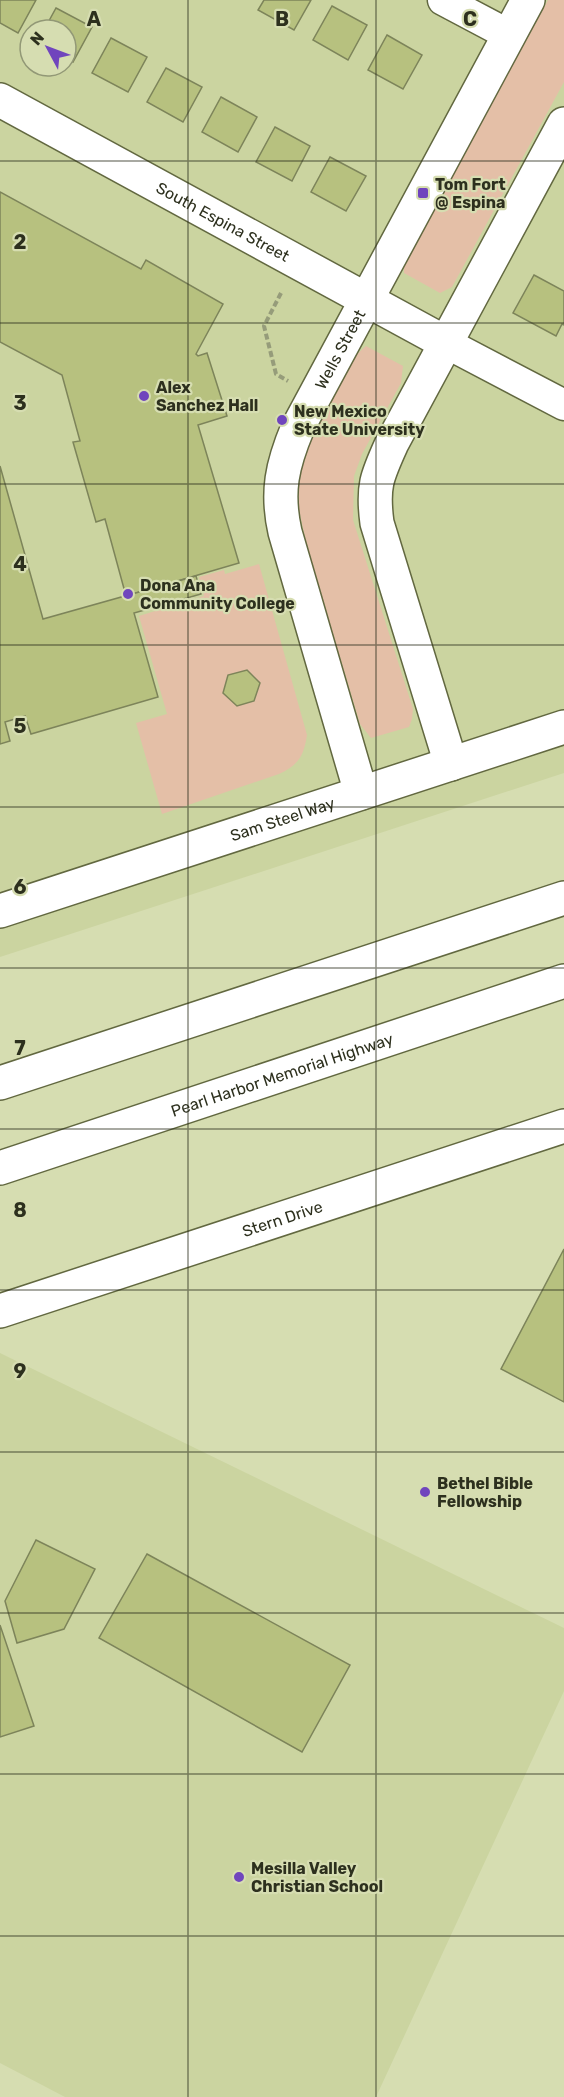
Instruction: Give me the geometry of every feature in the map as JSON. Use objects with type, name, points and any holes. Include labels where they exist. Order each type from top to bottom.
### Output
[{"type":"main road","name":"Wells Street","points":[[361,793],[280,513],[280,492],[287,452],[365,300],[528,0]]},
{"type":"main road","name":"South Espina Street","points":[[0,100],[446,343]]},
{"type":"main road","points":[[451,764],[377,523],[374,499],[378,474],[392,443],[564,124]]},
{"type":"main road","name":"Sam Steel Way","points":[[0,911],[564,727]]},
{"type":"main road","points":[[0,1083],[564,898]]},
{"type":"main road","name":"Pearl Harbor Memorial Highway","points":[[0,1168],[564,981]]},
{"type":"main road","name":"Stern Drive","points":[[0,1311],[564,1126]]},
{"type":"street","points":[[443,0],[509,35]]},
{"type":"street","points":[[446,343],[564,405]]},
{"type":"path","points":[[281,293],[264,327],[276,374],[289,381]]},
{"type":"shaded area","name":"New Mexico State University","points":[[0,0],[564,0],[564,773],[0,957]]},
{"type":"shaded area","points":[[548,0],[564,0],[564,82],[452,287],[440,293],[404,273],[404,263]]},
{"type":"shaded area","points":[[366,346],[403,366],[401,383],[362,454],[354,476],[353,520],[413,709],[409,727],[371,738],[360,724],[308,551],[299,510],[298,488],[302,462],[312,434],[354,357]]},
{"type":"shaded area","points":[[259,564],[307,735],[302,754],[296,763],[279,774],[162,814],[136,723],[167,714],[139,616],[204,596],[199,577],[224,570],[225,574]]},
{"type":"shaded area","name":"Mesilla Valley Christian School","points":[[0,1353],[564,1628],[564,1691],[376,2097],[65,2097],[0,2063]]},
{"type":"building","points":[[0,0],[36,0],[26,18],[18,18],[18,33],[0,23]]},
{"type":"building","points":[[264,0],[311,0],[294,30],[258,10]]},
{"type":"building","points":[[332,6],[367,25],[348,60],[313,40]]},
{"type":"building","points":[[56,8],[75,18],[51,18]]},
{"type":"building","points":[[78,20],[92,27],[78,53]]},
{"type":"building","points":[[387,35],[422,55],[403,89],[368,70]]},
{"type":"building","points":[[111,38],[147,57],[128,92],[92,73]]},
{"type":"building","points":[[166,68],[202,87],[183,122],[147,102]]},
{"type":"building","points":[[221,97],[257,117],[238,152],[202,132]]},
{"type":"building","points":[[275,127],[310,146],[292,181],[256,162]]},
{"type":"building","points":[[330,157],[366,176],[346,211],[311,192]]},
{"type":"building","name":"Alex Sanchez Hall","points":[[0,192],[141,269],[146,260],[223,304],[196,354],[198,356],[207,353],[227,416],[198,425],[239,563],[126,596],[105,519],[96,522],[73,442],[80,441],[62,375],[0,342]]},
{"type":"building","points":[[534,275],[564,291],[564,325],[562,324],[556,336],[513,313]]},
{"type":"building","points":[[0,466],[43,619],[196,576],[201,594],[134,613],[158,697],[31,734],[25,716],[5,722],[10,741],[0,744]]},
{"type":"building","points":[[247,670],[260,683],[254,701],[237,706],[223,693],[228,675]]},
{"type":"building","points":[[564,1249],[564,1402],[501,1369]]},
{"type":"building","points":[[36,1540],[95,1569],[64,1629],[17,1643],[5,1601]]},
{"type":"building","points":[[147,1554],[350,1665],[302,1752],[99,1638]]},
{"type":"building","points":[[0,1625],[34,1726],[0,1737]]},
{"type":"place","name":"Tom Fort @ Espina","points":[[423,193]]},
{"type":"place","name":"Alex Sanchez Hall","points":[[144,396]]},
{"type":"place","name":"New Mexico State University","points":[[282,420]]},
{"type":"place","name":"Dona Ana Community College","points":[[128,594]]},
{"type":"place","name":"Bethel Bible Fellowship","points":[[425,1492]]},
{"type":"place","name":"Mesilla Valley Christian School","points":[[239,1877]]}]
